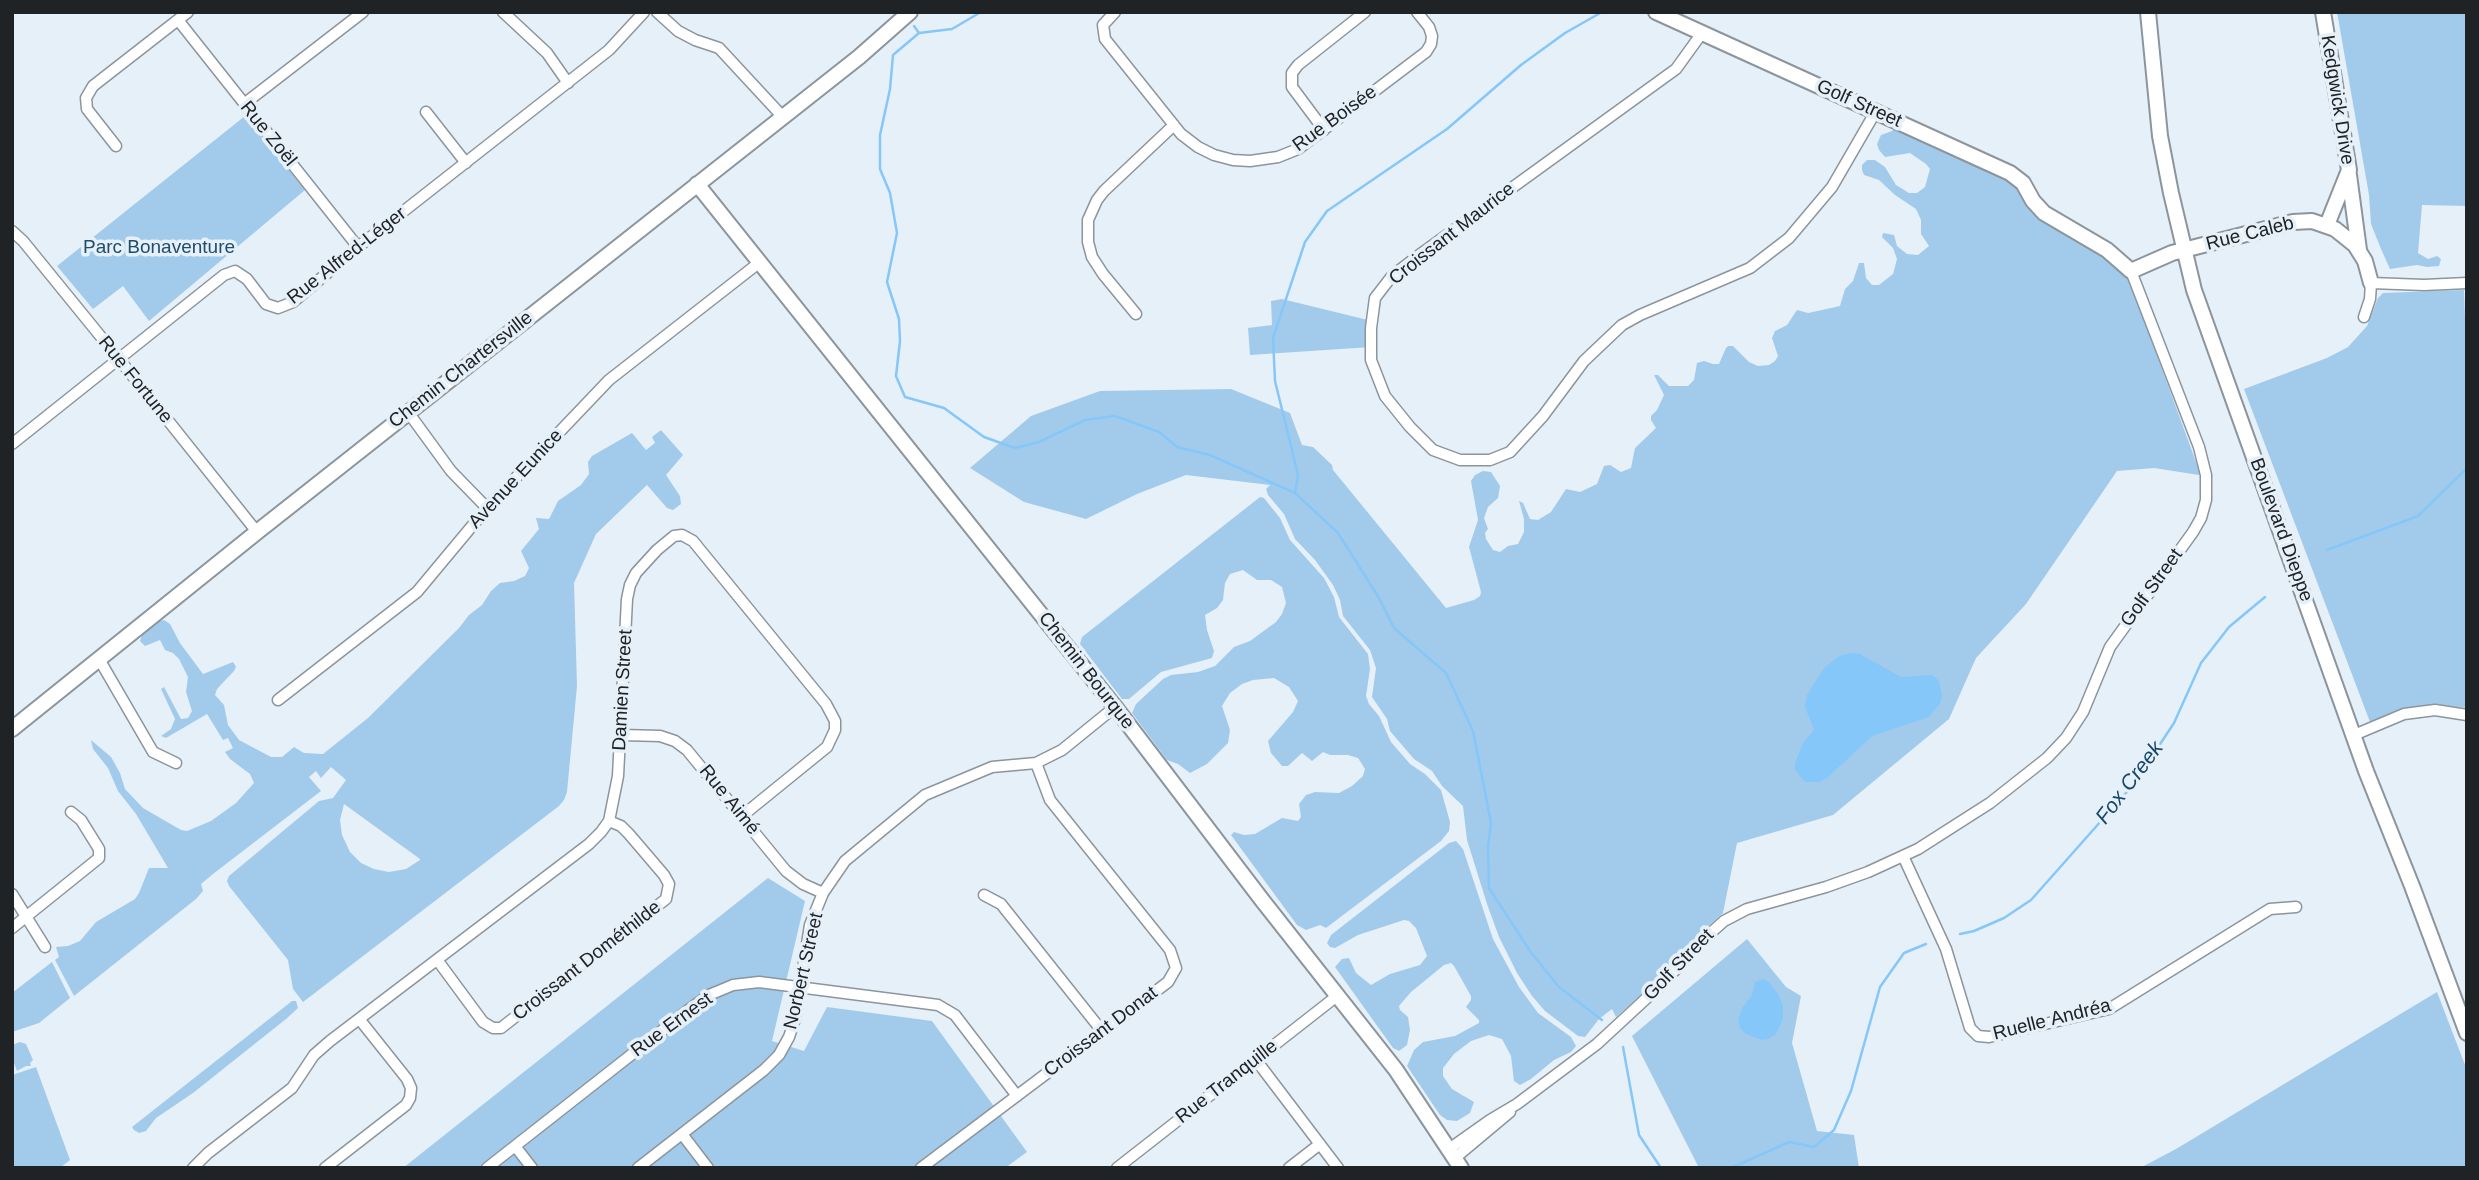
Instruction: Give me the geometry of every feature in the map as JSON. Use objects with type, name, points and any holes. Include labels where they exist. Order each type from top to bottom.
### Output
[{"type":"street","points":[[116,146],[87,109],[86,98],[93,86],[188,12]]},
{"type":"street","points":[[244,104],[363,12]]},
{"type":"street","points":[[503,12],[547,53],[568,83]]},
{"type":"street","name":"Rue Alfred-Léger","points":[[12,444],[224,275],[235,271],[247,279],[266,304],[278,308],[293,302],[358,247],[609,50],[644,12]]},
{"type":"street","points":[[657,12],[678,31],[719,48],[782,116]]},
{"type":"street","name":"Chemin Chartersville","points":[[12,729],[408,412],[859,57],[910,12]]},
{"type":"street","name":"Rue Boisée","points":[[1115,12],[1103,25],[1105,39],[1185,138],[1207,152],[1223,158],[1250,161],[1289,154],[1429,48],[1431,32],[1418,12]]},
{"type":"street","points":[[1324,130],[1292,87],[1292,73],[1298,65],[1365,12]]},
{"type":"street","name":"Golf Street","points":[[1455,1158],[1495,1126],[1517,1104],[1605,1037],[1724,921],[1747,909],[1846,880],[1903,856],[1982,809],[2047,758],[2060,745],[2083,712],[2113,640],[2193,533],[2201,518],[2207,489],[2202,456],[2130,271],[2107,250],[2039,209],[2023,183],[2014,175],[1656,12]]},
{"type":"street","name":"Boulevard Dieppe","points":[[2148,12],[2160,136],[2183,250],[2194,290],[2354,735],[2467,1033]]},
{"type":"street","name":"Kedgwick Drive","points":[[2323,12],[2349,170],[2327,225]]},
{"type":"street","name":"Rue Zoël","points":[[178,20],[358,247]]},
{"type":"street","name":"Croissant Maurice","points":[[1702,33],[1676,69],[1392,276],[1375,298],[1371,360],[1385,396],[1433,450],[1460,460],[1490,460],[1510,452],[1543,416],[1584,361],[1622,325],[1640,314],[1750,268],[1789,238],[1832,187],[1875,111]]},
{"type":"street","points":[[426,113],[466,163]]},
{"type":"street","points":[[1136,314],[1097,265],[1089,249],[1088,220],[1104,191],[1174,125]]},
{"type":"street","points":[[2349,170],[2359,250]]},
{"type":"street","name":"Chemin Bourque","points":[[697,184],[1115,707],[1396,1070],[1455,1158]]},
{"type":"street","name":"Rue Caleb","points":[[2130,271],[2163,256],[2292,222],[2327,225]]},
{"type":"street","points":[[2327,225],[2346,236],[2359,250],[2367,267],[2371,283],[2370,299],[2364,317]]},
{"type":"street","name":"Rue Fortune","points":[[12,231],[23,241],[257,532]]},
{"type":"street","name":"Avenue Eunice","points":[[278,700],[417,592],[487,508],[609,380],[760,262]]},
{"type":"street","points":[[2371,283],[2467,283]]},
{"type":"street","points":[[408,412],[451,471],[487,508]]},
{"type":"street","name":"Damien Street","points":[[609,821],[618,776],[622,735],[629,585],[657,550],[669,539],[682,535],[693,541],[826,704],[835,721],[832,739],[827,747],[742,816]]},
{"type":"street","points":[[99,659],[153,752],[176,763]]},
{"type":"street","name":"Norbert Street","points":[[638,1168],[764,1070],[779,1055],[795,1019],[810,925],[823,893],[845,861],[925,795],[992,767],[1035,763],[1062,750],[1115,707]]},
{"type":"street","points":[[2354,735],[2404,714],[2435,710],[2467,715]]},
{"type":"street","name":"Rue Aimé","points":[[622,735],[660,736],[675,741],[687,750],[786,871],[803,884],[823,893]]},
{"type":"street","name":"Croissant Donat","points":[[921,1168],[1168,982],[1176,968],[1170,950],[1050,800],[1035,763]]},
{"type":"street","points":[[12,928],[99,858],[99,849],[93,839],[81,820],[71,812]]},
{"type":"street","points":[[193,1168],[208,1153],[292,1088],[314,1055],[589,844],[609,821]]},
{"type":"street","name":"Croissant Dométhilde","points":[[438,961],[483,1022],[493,1028],[501,1028],[666,899],[669,884],[664,875],[621,826],[609,821]]},
{"type":"street","name":"Ruelle Andréa","points":[[1903,856],[1946,949],[1970,1028],[1978,1036],[1989,1037],[2109,1009],[2270,909],[2296,907]]},
{"type":"street","points":[[12,894],[45,947]]},
{"type":"street","points":[[984,895],[1001,904],[1102,1031]]},
{"type":"street","name":"Rue Ernest","points":[[487,1168],[709,995],[733,985],[759,982],[800,986],[938,1005],[955,1015],[1017,1096]]},
{"type":"street","name":"Rue Tranquille","points":[[1116,1168],[1337,996]]},
{"type":"street","points":[[325,1168],[406,1105],[410,1098],[411,1088],[407,1079],[360,1020]]},
{"type":"street","points":[[1256,1060],[1338,1168]]},
{"type":"street","points":[[682,1134],[708,1168]]},
{"type":"street","points":[[1289,1168],[1320,1144]]},
{"type":"street","points":[[515,1146],[532,1168]]},
{"type":"green space","points":[[2337,12],[2467,12],[2467,206],[2422,205],[2418,253],[2428,259],[2437,256],[2441,259],[2439,266],[2417,265],[2390,269],[2381,249],[2371,224],[2369,195]]},
{"type":"green space","name":"Parc Bonaventure","points":[[245,116],[305,190],[149,321],[123,286],[93,309],[57,266]]},
{"type":"green space","points":[[1895,127],[2015,184],[2034,213],[2106,256],[2124,273],[2131,284],[2200,473],[2154,468],[2117,471],[2026,604],[1976,658],[1949,719],[1833,815],[1737,843],[1723,913],[1696,937],[1666,973],[1616,1017],[1612,1009],[1599,1019],[1585,1037],[1578,1036],[1545,1011],[1517,973],[1499,937],[1487,904],[1467,840],[1463,806],[1442,786],[1432,771],[1414,759],[1390,731],[1387,719],[1372,697],[1376,668],[1370,650],[1343,616],[1333,585],[1295,539],[1284,514],[1268,495],[1266,489],[1270,485],[1186,475],[1137,494],[1086,519],[1024,502],[970,468],[1031,416],[1100,391],[1231,389],[1290,413],[1302,445],[1313,447],[1332,465],[1333,470],[1446,608],[1474,600],[1481,592],[1469,547],[1478,520],[1471,481],[1475,475],[1483,471],[1491,472],[1500,486],[1498,498],[1488,507],[1484,518],[1488,529],[1485,533],[1486,539],[1493,550],[1500,552],[1508,546],[1518,544],[1524,532],[1519,501],[1523,503],[1530,519],[1538,520],[1551,512],[1566,489],[1580,492],[1597,484],[1604,466],[1610,465],[1621,472],[1631,468],[1635,448],[1656,428],[1651,416],[1664,395],[1654,375],[1658,375],[1669,386],[1688,386],[1694,380],[1697,363],[1704,361],[1719,364],[1728,346],[1733,346],[1749,362],[1758,366],[1769,365],[1778,356],[1772,338],[1775,331],[1787,325],[1797,310],[1808,313],[1840,306],[1845,289],[1853,281],[1859,263],[1864,263],[1866,278],[1872,285],[1879,285],[1893,274],[1897,259],[1893,248],[1882,237],[1883,233],[1894,235],[1897,246],[1907,254],[1918,255],[1929,246],[1921,234],[1921,220],[1916,209],[1879,180],[1864,175],[1862,170],[1862,165],[1867,160],[1875,160],[1885,167],[1896,185],[1909,193],[1917,193],[1925,187],[1930,169],[1926,164],[1910,153],[1885,157],[1879,150],[1877,144],[1881,135]]},
{"type":"green space","points":[[2464,290],[2467,372],[2467,708],[2418,706],[2396,711],[2370,722],[2244,389],[2327,358],[2348,347],[2367,326],[2378,298],[2383,293]]},
{"type":"green space","points":[[1282,299],[1372,321],[1371,347],[1250,355],[1248,328],[1272,325],[1271,301]]},
{"type":"green space","points":[[661,430],[683,455],[666,475],[680,496],[681,504],[673,510],[667,508],[647,485],[596,534],[574,583],[577,686],[567,792],[559,806],[303,1002],[293,989],[288,960],[227,881],[229,876],[319,801],[333,798],[346,780],[331,767],[321,778],[316,771],[309,777],[321,791],[213,874],[201,884],[203,891],[196,899],[74,996],[55,960],[59,957],[56,947],[80,941],[96,922],[135,899],[149,868],[168,868],[136,814],[118,791],[108,768],[93,749],[91,740],[111,757],[125,789],[143,808],[181,830],[187,831],[211,821],[236,803],[254,783],[250,774],[225,752],[233,748],[228,738],[223,740],[207,714],[166,738],[161,736],[171,729],[175,719],[161,689],[164,687],[181,719],[188,718],[192,711],[186,692],[188,677],[179,659],[165,650],[160,640],[145,646],[140,641],[142,635],[164,620],[170,624],[180,643],[203,674],[233,662],[236,667],[234,671],[217,689],[215,695],[224,705],[228,725],[239,740],[271,757],[282,757],[294,747],[304,753],[323,754],[368,718],[482,605],[500,583],[525,576],[529,568],[521,551],[539,529],[536,518],[549,519],[558,501],[581,485],[589,474],[588,462],[592,456],[632,433],[646,450],[655,443],[652,437]],"holes":[[[344,804],[420,859],[406,869],[389,872],[361,863],[350,852],[342,835],[340,820]]]},
{"type":"green space","points":[[1260,497],[1264,498],[1280,518],[1290,540],[1324,578],[1334,597],[1339,617],[1368,654],[1370,669],[1366,696],[1369,704],[1379,716],[1391,742],[1410,764],[1441,790],[1450,822],[1449,831],[1441,841],[1326,928],[1320,925],[1306,930],[1297,925],[1231,835],[1234,832],[1255,834],[1282,818],[1298,821],[1301,817],[1299,804],[1306,795],[1315,792],[1339,793],[1363,776],[1365,769],[1358,758],[1323,752],[1312,761],[1302,753],[1288,766],[1282,766],[1271,753],[1268,741],[1293,712],[1298,701],[1289,687],[1274,678],[1253,680],[1230,693],[1222,706],[1230,730],[1228,743],[1207,764],[1190,773],[1167,760],[1132,713],[1136,704],[1163,679],[1215,666],[1234,647],[1250,641],[1276,622],[1286,603],[1282,587],[1271,580],[1257,580],[1243,570],[1230,574],[1225,583],[1223,600],[1217,608],[1205,615],[1214,651],[1212,658],[1161,672],[1129,699],[1122,699],[1080,644],[1082,637]]},
{"type":"green space","points":[[1456,841],[1463,849],[1493,939],[1519,987],[1538,1013],[1571,1037],[1576,1046],[1520,1085],[1514,1081],[1511,1056],[1502,1039],[1489,1035],[1471,1041],[1454,1054],[1443,1068],[1443,1076],[1452,1089],[1474,1102],[1470,1113],[1457,1121],[1447,1120],[1440,1115],[1407,1066],[1414,1050],[1423,1042],[1455,1036],[1479,1023],[1466,1007],[1471,996],[1454,966],[1451,963],[1444,965],[1411,992],[1399,1006],[1408,1017],[1410,1030],[1407,1045],[1399,1051],[1393,1048],[1335,967],[1342,959],[1349,958],[1356,973],[1371,985],[1390,974],[1420,965],[1427,956],[1416,928],[1404,920],[1358,935],[1335,948],[1327,943],[1331,935],[1449,843]]},
{"type":"green space","points":[[768,878],[805,901],[772,1041],[804,1051],[827,1007],[932,1021],[1027,1152],[1005,1168],[403,1168]]},
{"type":"green space","points":[[1747,939],[1786,987],[1801,996],[1792,1043],[1817,1131],[1854,1135],[1859,1168],[1699,1168],[1632,1036]]},
{"type":"green space","points":[[52,962],[70,998],[39,1023],[12,1032],[12,993]]},
{"type":"green space","points":[[2437,992],[2467,1070],[2467,1168],[2140,1168],[2176,1149]]},
{"type":"green space","points":[[292,1001],[296,1001],[298,1008],[286,1019],[193,1093],[156,1118],[146,1131],[139,1133],[134,1130],[132,1127]]},
{"type":"green space","points":[[20,1042],[26,1044],[33,1060],[31,1066],[17,1071],[12,1058],[12,1045]]},
{"type":"green space","points":[[36,1067],[70,1160],[60,1168],[12,1168],[12,1075]]},
{"type":"shaded area","points":[[1860,654],[1901,677],[1932,675],[1940,685],[1940,704],[1929,717],[1872,736],[1827,778],[1819,782],[1805,782],[1795,770],[1795,763],[1803,743],[1814,730],[1805,707],[1807,695],[1824,668],[1839,656]]},
{"type":"shaded area","points":[[1764,979],[1778,994],[1783,1006],[1783,1019],[1776,1034],[1762,1040],[1746,1034],[1740,1028],[1738,1020],[1742,1008],[1752,995],[1755,982]]},
{"type":"waterway","points":[[981,12],[952,29],[919,33],[893,55],[890,89],[880,135],[880,169],[890,193],[897,233],[887,282],[899,319],[900,341],[896,376],[905,397],[944,408],[984,437],[1015,448],[1039,442],[1085,420],[1115,416],[1159,432],[1177,447],[1210,455],[1295,493],[1338,533],[1379,598],[1394,628],[1446,673],[1473,731],[1491,823],[1488,847],[1489,888],[1530,951],[1559,987],[1602,1020]]},
{"type":"waterway","points":[[1295,493],[1298,475],[1275,381],[1273,338],[1305,242],[1327,211],[1447,129],[1521,65],[1565,33],[1602,12]]},
{"type":"waterway","points":[[914,26],[919,33]]},
{"type":"waterway","name":"Fox Creek","points":[[2327,550],[2418,516],[2467,468]]},
{"type":"waterway","name":"Fox Creek","points":[[1960,934],[2004,918],[2031,900],[2133,785],[2174,723],[2201,663],[2229,627],[2265,597]]},
{"type":"waterway","name":"Fox Creek","points":[[1731,1168],[1789,1142],[1814,1147],[1834,1130],[1851,1091],[1880,987],[1904,953],[1926,944]]},
{"type":"waterway","points":[[1623,1047],[1639,1135],[1661,1168]]}]
